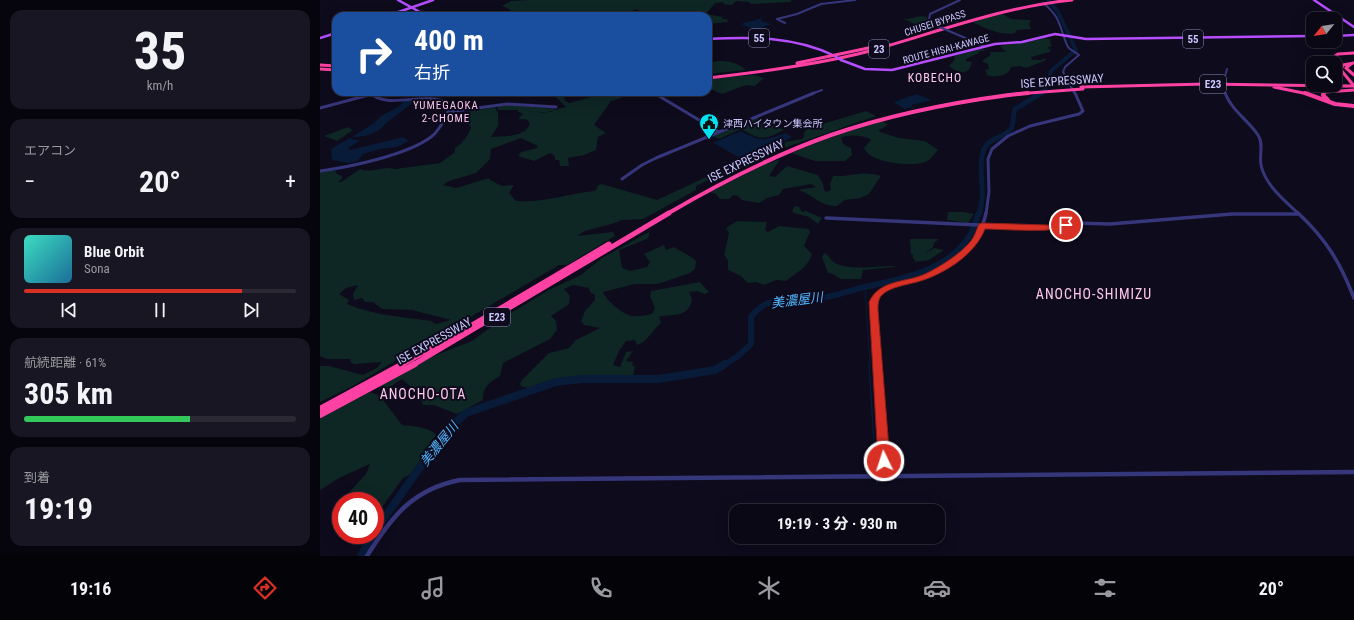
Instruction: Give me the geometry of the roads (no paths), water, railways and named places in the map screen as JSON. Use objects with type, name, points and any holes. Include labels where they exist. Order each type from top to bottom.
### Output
[{"type":"highway","name":"CHUSEI BYPASS","points":[[712,78],[827,61],[886,47],[948,29],[1001,11],[1044,3],[1072,0]]},
{"type":"highway","points":[[834,56],[948,29]]},
{"type":"highway","points":[[842,60],[869,54],[922,36]]},
{"type":"highway","points":[[1334,56],[1354,53]]},
{"type":"highway","name":"23","points":[[718,77],[789,65],[826,56],[834,56]]},
{"type":"highway","name":"23","points":[[718,77],[842,60]]},
{"type":"highway","points":[[1354,63],[1346,68],[1354,75]]},
{"type":"highway","points":[[1354,63],[1344,65],[1341,69],[1354,88]]},
{"type":"highway","points":[[320,67],[332,68]]},
{"type":"highway","points":[[1342,75],[1354,88]]},
{"type":"highway","points":[[1238,84],[1306,82]]},
{"type":"highway","name":"ISE EXPRESSWAY","points":[[320,415],[445,347],[679,205],[771,158],[792,149],[879,119],[918,109],[1008,94],[1082,88],[1238,84],[1347,88]]},
{"type":"highway","points":[[1208,85],[1283,88],[1301,92],[1335,104],[1354,105]]},
{"type":"highway","name":"ISE EXPRESSWAY","points":[[1082,88],[1208,85],[1347,88]]},
{"type":"highway","points":[[1354,88],[1327,91],[1322,94],[1325,98],[1335,102],[1354,105]]},
{"type":"highway","name":"ISE EXPRESSWAY","points":[[320,408],[445,341],[669,211]]},
{"type":"main road","points":[[398,0],[420,12]]},
{"type":"main road","points":[[400,12],[435,0]]},
{"type":"main road","points":[[1315,0],[1354,26]]},
{"type":"main road","points":[[402,12],[412,8]]},
{"type":"main road","points":[[320,39],[332,34]]},
{"type":"main road","name":"ROUTE HISAI-KAWAGE","points":[[712,39],[741,37],[762,38],[810,45],[857,67],[872,70],[897,70],[984,46],[1022,42],[1053,35],[1073,38],[1203,39],[1306,36]]},
{"type":"main road","points":[[1342,36],[1354,36]]},
{"type":"street","points":[[785,23],[777,19],[797,14],[818,5],[855,0]]},
{"type":"street","points":[[960,0],[930,14],[929,20],[935,25],[948,29],[984,46]]},
{"type":"street","points":[[885,476],[874,302],[878,294],[882,290],[927,276],[943,268],[970,247],[978,236],[988,205],[988,156],[992,148],[1001,141],[1032,125],[1075,115],[1083,111],[1063,72],[1065,67],[1079,55],[1067,46],[1066,36],[1054,11],[1044,3]]},
{"type":"street","points":[[1224,80],[1227,69]]},
{"type":"street","points":[[1224,89],[1231,104],[1259,136],[1261,144],[1259,161],[1265,176],[1273,188],[1321,236],[1340,263],[1354,298]]},
{"type":"street","points":[[622,179],[650,160],[822,90]]},
{"type":"street","points":[[320,108],[360,96]]},
{"type":"street","points":[[320,171],[341,167],[408,149],[423,142],[434,133],[448,112],[448,104],[439,100],[426,98],[387,101],[374,96]]},
{"type":"street","points":[[659,96],[719,132]]},
{"type":"street","points":[[448,112],[502,104],[556,107]]},
{"type":"street","points":[[826,218],[944,222],[970,226],[1048,228],[1074,223],[1110,224],[1232,214],[1299,214]]},
{"type":"street","points":[[367,556],[396,514],[406,504],[433,488],[450,482],[1354,472]]},
{"type":"water","points":[[762,18],[761,21],[772,24],[755,30],[741,24]]},
{"type":"water","points":[[917,94],[932,100],[912,105],[912,107],[905,109],[893,102]]},
{"type":"water","points":[[403,101],[415,101],[379,130],[365,136],[352,137],[374,123],[381,116],[400,106]]},
{"type":"water","points":[[741,131],[758,139],[772,138],[785,133],[792,137],[783,142],[783,146],[770,151],[763,151],[764,152],[742,159],[713,143]]},
{"type":"water","points":[[403,137],[409,141],[397,147],[380,149],[363,154],[358,161],[349,163],[332,160],[331,149],[349,138],[360,141],[348,148],[350,150]]},
{"type":"waterway","points":[[395,0],[406,6]]},
{"type":"waterway","name":"美濃屋川","points":[[1042,93],[1047,86],[1051,71],[1076,50],[1058,12],[1048,0]]},
{"type":"waterway","name":"美濃屋川","points":[[979,214],[982,198],[981,159],[985,147],[991,141],[1003,135],[1012,128],[1015,109],[1042,93]]},
{"type":"waterway","name":"美濃屋川","points":[[724,365],[738,356],[751,344],[751,317],[765,304],[780,300],[806,300],[828,297],[897,280],[925,271],[950,257],[961,247],[970,235],[979,213]]},
{"type":"waterway","points":[[865,287],[870,365]]},
{"type":"waterway","name":"美濃屋川","points":[[384,518],[445,432],[466,413],[556,382],[583,379],[659,379],[715,370],[725,364]]},
{"type":"waterway","points":[[869,364],[876,475]]},
{"type":"waterway","points":[[876,478],[877,484]]},
{"type":"waterway","name":"美濃屋川","points":[[361,556],[367,544]]},
{"type":"place","name":"津西ハイタウン集会所","points":[[709,140]]},
{"type":"district","name":"KOBECHO","points":[[935,78]]},
{"type":"district","name":"YUMEGAOKA 2-CHOME","points":[[446,111]]},
{"type":"district","name":"ANOCHO-SHIMIZU","points":[[1094,294]]},
{"type":"district","name":"ANOCHO-OTA","points":[[423,394]]}]
